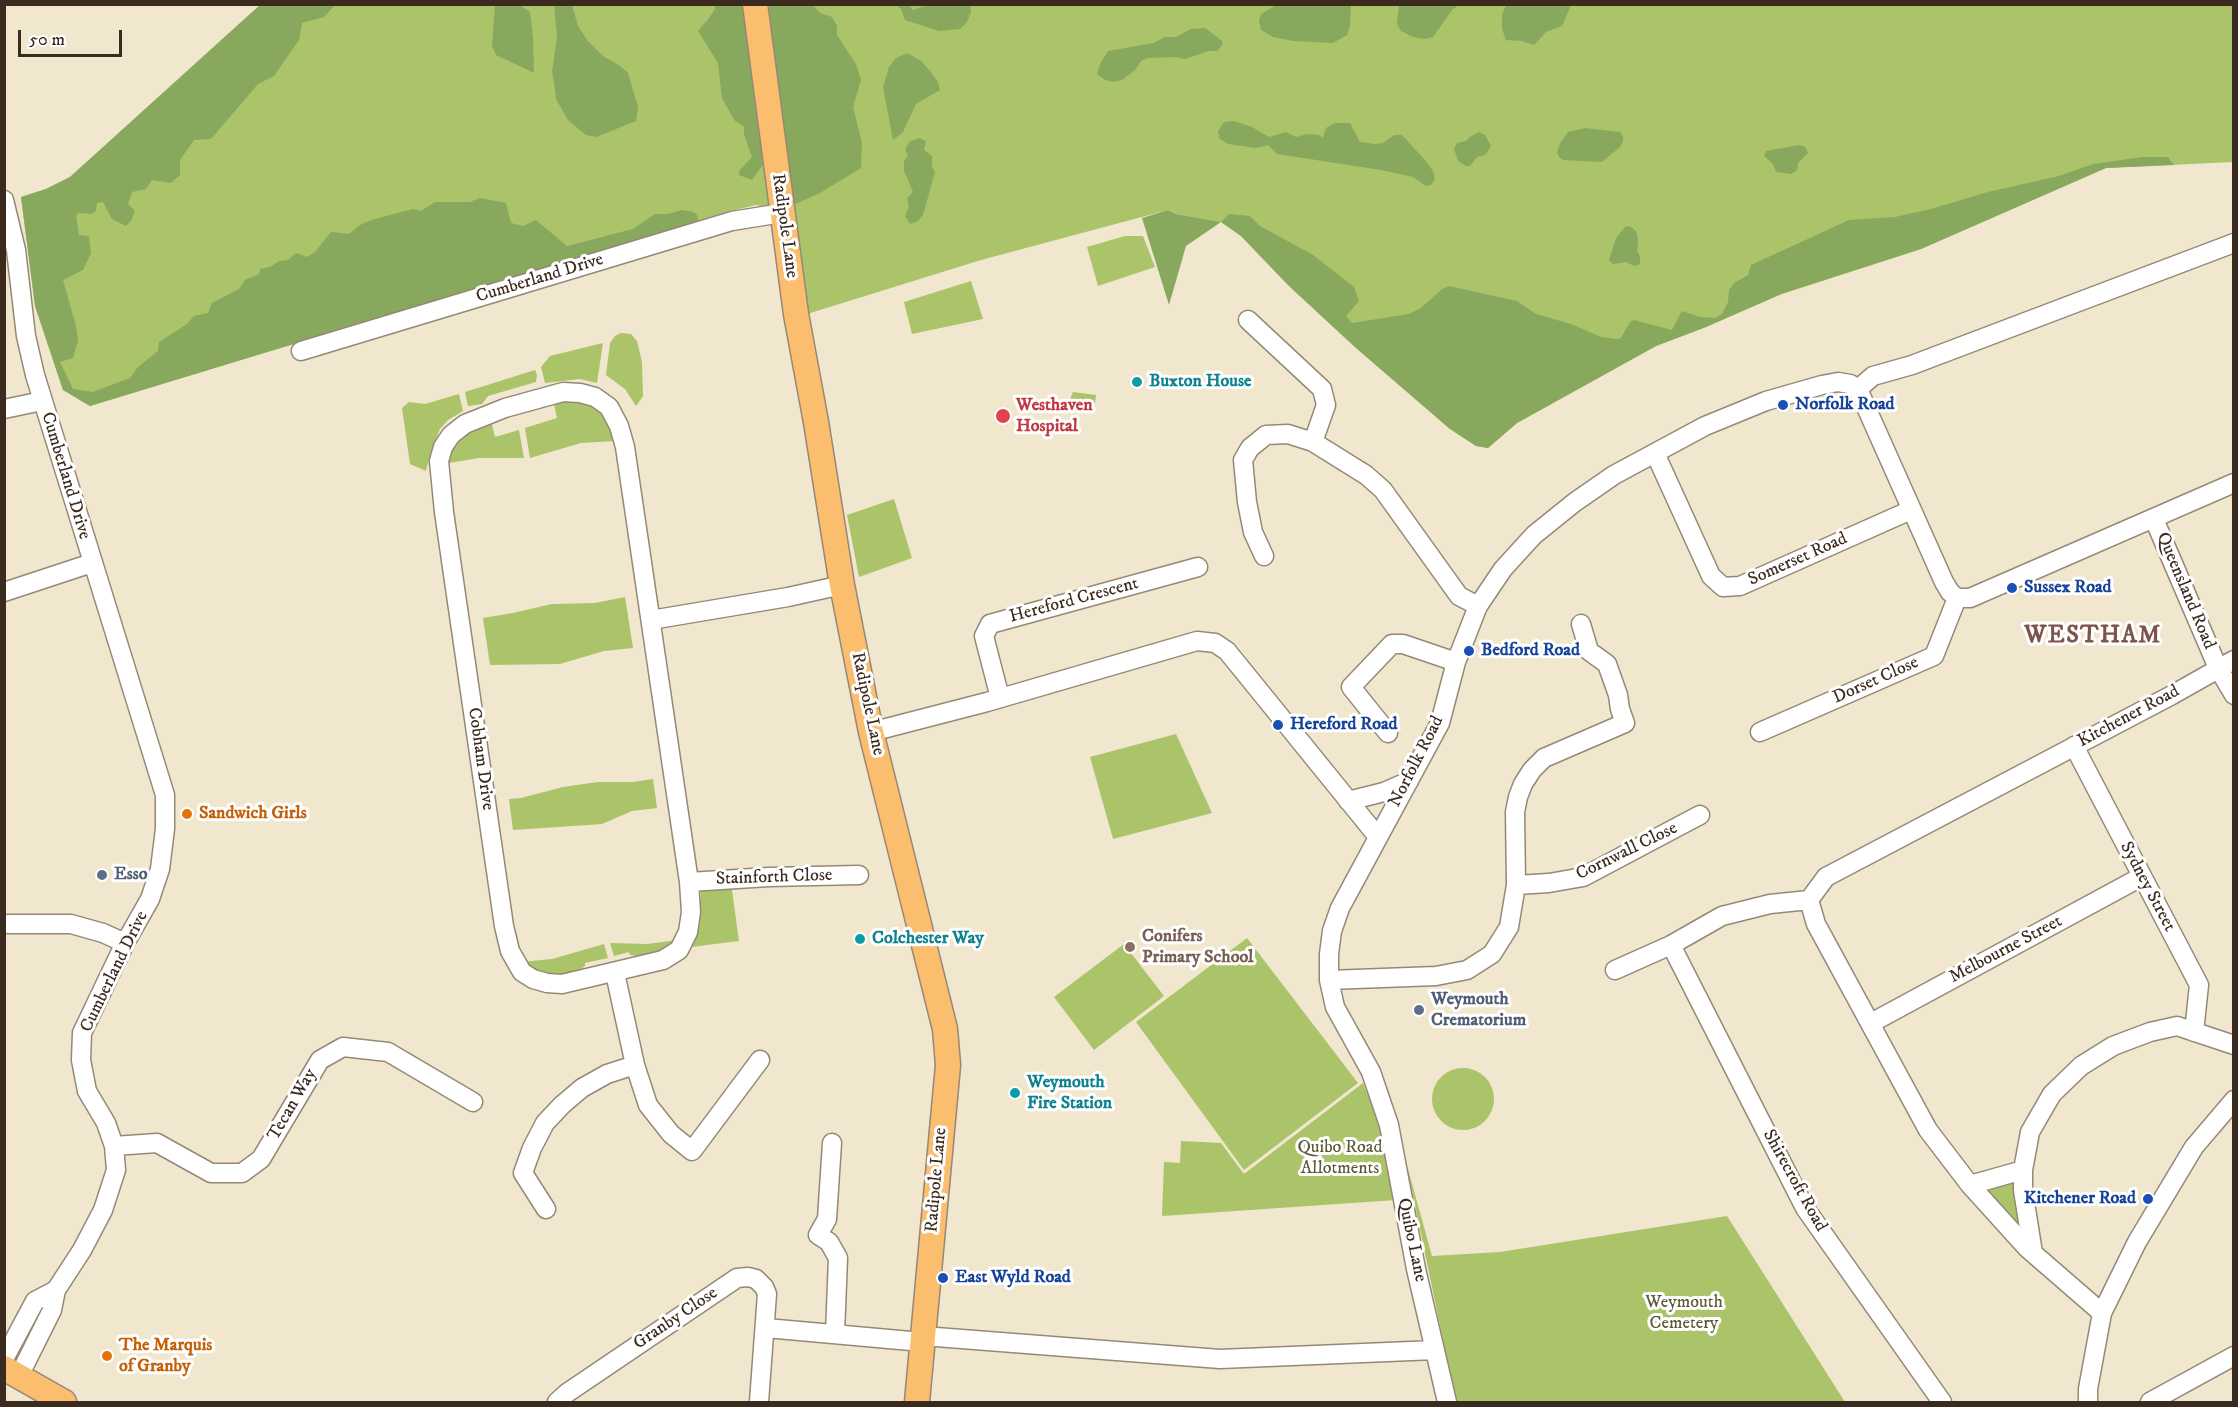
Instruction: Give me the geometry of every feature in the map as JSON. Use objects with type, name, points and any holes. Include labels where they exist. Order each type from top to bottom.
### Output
[{"type":"main road","name":"Radipole Lane","points":[[755,4],[796,314],[842,585],[871,732],[945,1029],[948,1065],[918,1402]]},
{"type":"main road","points":[[9,1368],[64,1402]]},
{"type":"street","name":"Cumberland Drive","points":[[4,200],[16,250],[26,336],[42,401],[165,795],[165,829],[160,869],[150,899],[125,943],[82,1033],[81,1060],[87,1091],[106,1123],[114,1146],[116,1170],[103,1210],[82,1250],[56,1290],[52,1310],[9,1368]]},
{"type":"street","name":"Cumberland Drive","points":[[301,351],[732,221],[782,213]]},
{"type":"street","points":[[2234,243],[1901,369],[1873,376],[1858,389],[1944,582],[1957,598],[1970,598],[2234,483]]},
{"type":"street","points":[[1248,320],[1322,389],[1326,405],[1313,442]]},
{"type":"street","name":"Norfolk Road","points":[[1329,980],[1329,954],[1338,915],[1440,723],[1456,663],[1478,606],[1503,569],[1534,535],[1614,475],[1723,418],[1792,392],[1838,382],[1850,384],[1858,389]]},
{"type":"street","name":"Cobham Drive","points":[[563,392],[580,393],[595,397],[609,407],[619,426],[625,447],[689,882],[691,912],[688,932],[678,950],[663,960],[562,984],[533,979],[522,972],[510,951],[504,926],[444,512],[440,461],[443,447],[451,435],[465,424],[484,415],[563,392]]},
{"type":"street","points":[[4,409],[42,401]]},
{"type":"street","points":[[1264,556],[1253,532],[1245,493],[1243,460],[1250,448],[1266,435],[1288,434],[1313,442],[1349,462],[1383,490],[1460,596],[1478,606]]},
{"type":"street","name":"Somerset Road","points":[[1655,453],[1711,576],[1723,587],[1740,586],[1911,510]]},
{"type":"street","name":"Queensland Road","points":[[2154,519],[2226,664],[2234,695]]},
{"type":"street","points":[[4,592],[92,563]]},
{"type":"street","name":"Hereford Crescent","points":[[1000,698],[984,636],[990,624],[1198,567]]},
{"type":"street","points":[[651,620],[788,597],[842,585]]},
{"type":"street","name":"Dorset Close","points":[[1760,732],[1934,656],[1957,598]]},
{"type":"street","points":[[1329,980],[1436,976],[1467,970],[1492,954],[1509,927],[1516,885],[1515,812],[1518,797],[1532,770],[1551,755],[1625,723],[1607,664],[1589,651],[1581,624]]},
{"type":"street","points":[[871,732],[1000,698],[1197,641],[1215,643],[1227,651],[1378,837]]},
{"type":"street","points":[[1388,733],[1351,687],[1392,644],[1403,644],[1456,663]]},
{"type":"street","name":"Kitchener Road","points":[[1809,900],[1826,877],[2226,664]]},
{"type":"street","name":"Sydney Street","points":[[2074,746],[2199,985],[2194,1032]]},
{"type":"street","points":[[1348,801],[1384,792],[1409,781]]},
{"type":"street","name":"Cornwall Close","points":[[1516,885],[1583,878],[1700,815]]},
{"type":"street","name":"Stainforth Close","points":[[689,882],[732,878],[859,875]]},
{"type":"street","name":"Melbourne Street","points":[[1870,1023],[2141,877]]},
{"type":"street","points":[[1615,970],[1671,945],[1722,916],[1770,904],[1809,900],[1816,924],[1890,1064],[1928,1130],[1970,1185],[2033,1253],[2102,1313]]},
{"type":"street","points":[[4,924],[71,924],[103,933],[125,943]]},
{"type":"street","name":"Shirecroft Road","points":[[1671,945],[1804,1208],[1942,1402]]},
{"type":"street","points":[[615,973],[641,1086],[653,1113],[671,1134],[692,1151],[760,1060]]},
{"type":"street","name":"Quibo Lane","points":[[1329,980],[1335,1007],[1371,1072],[1389,1125],[1397,1176],[1447,1402]]},
{"type":"street","points":[[2033,1253],[2023,1190],[2023,1170],[2030,1132],[2052,1094],[2081,1066],[2113,1046],[2150,1032],[2177,1026],[2234,1045]]},
{"type":"street","name":"Tecan Way","points":[[114,1146],[157,1143],[211,1173],[242,1173],[261,1159],[320,1060],[343,1047],[388,1052],[473,1102]]},
{"type":"street","points":[[546,1209],[524,1173],[532,1148],[545,1124],[582,1088],[607,1074],[635,1065]]},
{"type":"street","points":[[2088,1402],[2088,1389],[2102,1313],[2137,1242],[2194,1147],[2234,1100]]},
{"type":"street","points":[[832,1143],[826,1219],[818,1235],[830,1242],[838,1258],[835,1334]]},
{"type":"street","points":[[1970,1185],[2023,1170]]},
{"type":"street","name":"Granby Close","points":[[557,1402],[737,1278],[748,1277],[756,1279],[767,1293],[759,1402]]},
{"type":"street","points":[[766,1328],[1220,1359],[1435,1350]]},
{"type":"street","points":[[2150,1402],[2234,1356]]},
{"type":"green space","points":[[336,4],[324,17],[302,23],[299,40],[274,76],[258,84],[211,139],[194,140],[180,160],[180,175],[171,183],[152,180],[146,189],[132,192],[128,204],[135,211],[126,226],[112,219],[103,202],[97,203],[96,211],[92,214],[79,213],[76,215],[79,235],[89,236],[91,253],[83,270],[63,280],[78,340],[73,358],[60,362],[73,389],[93,392],[130,378],[138,367],[158,351],[159,342],[187,324],[194,316],[208,313],[212,303],[239,289],[245,280],[259,274],[260,269],[270,267],[279,261],[288,260],[296,253],[307,257],[315,252],[331,232],[349,234],[371,220],[413,209],[421,211],[435,202],[470,202],[480,198],[506,203],[511,223],[523,226],[536,220],[567,246],[633,229],[655,214],[668,214],[682,210],[694,212],[698,221],[90,406],[63,390],[35,306],[21,197],[46,189],[70,177],[260,5]]},
{"type":"green space","points":[[1399,4],[1459,5],[1452,10],[1433,37],[1425,39],[1413,37],[1401,31],[1397,24]]},
{"type":"green space","points":[[1506,4],[1571,5],[1562,26],[1546,32],[1534,45],[1522,41],[1506,40],[1502,29],[1502,15]]},
{"type":"green space","points":[[260,5],[2233,5],[2233,162],[2106,168],[1921,249],[1782,294],[1656,346],[1517,423],[1488,448],[1476,446],[1450,429],[1356,348],[1289,286],[1241,236],[1221,222],[1176,214],[1168,210],[981,260],[804,315],[790,211],[756,205],[726,212],[90,406],[63,390],[35,306],[21,197],[46,189],[70,177]]},
{"type":"green space","points":[[495,5],[520,5],[530,12],[534,73],[496,55],[492,46]]},
{"type":"green space","points":[[554,5],[572,5],[578,26],[588,41],[603,56],[628,73],[638,107],[636,121],[596,137],[586,135],[568,120],[556,99],[552,72],[557,37]]},
{"type":"green space","points":[[715,5],[744,5],[755,107],[765,162],[752,180],[739,175],[739,171],[752,157],[744,134],[744,127],[734,120],[722,98],[718,63],[698,31],[715,9]]},
{"type":"green space","points":[[763,5],[813,5],[820,13],[832,17],[837,26],[837,35],[856,64],[861,80],[853,107],[862,143],[861,168],[820,193],[793,205]]},
{"type":"green space","points":[[896,5],[909,5],[913,10],[928,5],[970,5],[971,12],[967,22],[960,29],[939,31],[905,20],[901,9]]},
{"type":"green space","points":[[1276,5],[1351,5],[1347,35],[1333,43],[1293,41],[1273,37],[1261,30],[1259,21],[1261,14]]},
{"type":"green space","points":[[1205,28],[1221,40],[1223,44],[1217,51],[1209,51],[1185,59],[1148,58],[1141,61],[1135,70],[1122,80],[1114,82],[1105,80],[1097,74],[1108,51],[1154,43],[1165,37],[1176,37],[1191,29]]},
{"type":"green space","points":[[907,53],[921,61],[930,71],[938,82],[940,90],[916,104],[903,132],[893,140],[883,87],[889,67],[896,58]]},
{"type":"green space","points":[[1234,121],[1252,127],[1269,137],[1286,132],[1296,137],[1307,134],[1319,135],[1323,138],[1326,128],[1335,123],[1350,123],[1360,142],[1383,143],[1394,135],[1402,135],[1433,171],[1435,179],[1431,185],[1426,186],[1413,177],[1381,170],[1277,154],[1268,145],[1256,148],[1228,144],[1219,138],[1218,131],[1224,122]]},
{"type":"green space","points":[[1585,128],[1620,132],[1623,141],[1620,147],[1602,162],[1563,160],[1559,157],[1557,153],[1560,143],[1568,132]]},
{"type":"green space","points":[[1479,132],[1485,135],[1491,146],[1485,155],[1477,157],[1470,166],[1466,166],[1458,161],[1454,149],[1457,143],[1466,141]]},
{"type":"green space","points":[[919,138],[926,141],[924,150],[932,156],[932,166],[935,172],[923,215],[918,221],[910,224],[905,216],[909,207],[907,198],[913,192],[904,171],[904,161],[908,155],[905,150],[909,142]]},
{"type":"green space","points":[[1799,145],[1805,147],[1808,153],[1798,163],[1797,170],[1791,174],[1776,172],[1773,164],[1764,156],[1766,151]]},
{"type":"green space","points":[[2143,157],[2168,157],[2174,165],[2106,168],[1921,249],[1781,294],[1656,346],[1517,423],[1488,448],[1476,446],[1450,429],[1356,348],[1289,286],[1241,236],[1221,222],[1229,214],[1250,216],[1260,226],[1313,255],[1354,287],[1359,301],[1346,316],[1352,323],[1409,314],[1421,308],[1442,289],[1449,286],[1517,301],[1536,314],[1571,324],[1601,337],[1617,339],[1621,338],[1630,322],[1634,320],[1672,330],[1682,311],[1700,317],[1715,318],[1722,314],[1728,302],[1729,290],[1734,283],[1748,275],[1751,265],[1849,220],[1895,217],[1931,209],[1988,192],[2059,176],[2093,164]]},
{"type":"green space","points":[[1168,210],[1176,214],[1221,222],[1186,246],[1169,305],[1142,218]]},
{"type":"green space","points":[[1626,226],[1636,231],[1638,239],[1637,251],[1640,264],[1634,266],[1626,262],[1613,264],[1609,260],[1616,238]]},
{"type":"green space","points":[[1125,236],[1143,236],[1155,267],[1098,286],[1087,247]]},
{"type":"green space","points":[[971,281],[983,319],[912,334],[904,302]]},
{"type":"green space","points":[[621,333],[631,334],[637,341],[642,362],[643,396],[636,406],[625,389],[606,375],[610,343],[615,336]]},
{"type":"green space","points":[[603,343],[597,383],[580,379],[545,383],[541,367],[550,356]]},
{"type":"green space","points":[[535,370],[536,382],[488,396],[482,404],[468,406],[465,392]]},
{"type":"green space","points":[[1073,392],[1096,395],[1095,403],[1068,412],[1066,409]]},
{"type":"green space","points":[[459,394],[463,411],[448,420],[440,429],[426,471],[410,464],[402,408],[409,402],[425,404]]},
{"type":"green space","points":[[585,399],[609,418],[615,441],[581,443],[530,458],[525,428],[557,418],[553,400]]},
{"type":"green space","points":[[487,422],[492,425],[495,437],[519,430],[524,458],[479,458],[449,463],[449,454],[463,433]]},
{"type":"green space","points":[[894,499],[912,558],[859,577],[847,515]]},
{"type":"green space","points":[[625,597],[633,648],[604,651],[560,664],[490,665],[483,618],[552,604],[595,603]]},
{"type":"green space","points":[[1176,734],[1212,813],[1113,839],[1090,757]]},
{"type":"green space","points":[[653,779],[657,808],[632,811],[602,824],[513,830],[509,799],[598,782],[633,782]]},
{"type":"green space","points":[[731,883],[739,941],[691,947],[690,944],[696,937],[700,924],[701,888]]},
{"type":"green space","points":[[1247,938],[1358,1083],[1244,1170],[1136,1022]]},
{"type":"green space","points":[[677,940],[664,951],[643,957],[630,955],[629,952],[614,956],[610,943],[647,944]]},
{"type":"green space","points":[[604,944],[608,958],[585,963],[585,966],[570,977],[559,978],[534,971],[522,962],[552,959]]},
{"type":"green space","points":[[1124,944],[1164,996],[1094,1050],[1054,997]]},
{"type":"green space","points":[[1457,1068],[1469,1068],[1485,1077],[1492,1087],[1494,1099],[1492,1111],[1485,1121],[1469,1130],[1457,1130],[1446,1125],[1437,1116],[1432,1105],[1432,1093],[1437,1082],[1446,1073]]},
{"type":"green space","name":"Quibo Road Allotments","points":[[1363,1083],[1380,1126],[1396,1200],[1162,1216],[1164,1162],[1180,1163],[1181,1141],[1221,1143],[1244,1174]]},
{"type":"green space","name":"Weymouth Cemetery","points":[[1406,1162],[1432,1256],[1500,1252],[1727,1216],[1845,1402],[1456,1402]]},
{"type":"green space","points":[[2013,1173],[2023,1224],[2019,1230],[1975,1190]]},
{"type":"place","name":"Buxton House","points":[[1137,382]]},
{"type":"place","name":"Norfolk Road","points":[[1783,405]]},
{"type":"place","name":"Westhaven Hospital","points":[[1003,416]]},
{"type":"place","name":"Sussex Road","points":[[2012,588]]},
{"type":"place","name":"Bedford Road","points":[[1469,651]]},
{"type":"place","name":"Hereford Road","points":[[1278,725]]},
{"type":"place","name":"Sandwich Girls","points":[[187,814]]},
{"type":"place","name":"Esso","points":[[102,875]]},
{"type":"place","name":"Colchester Way","points":[[860,939]]},
{"type":"place","name":"Conifers Primary School","points":[[1130,947]]},
{"type":"place","name":"Weymouth Crematorium","points":[[1419,1010]]},
{"type":"place","name":"Weymouth Fire Station","points":[[1015,1093]]},
{"type":"place","name":"Kitchener Road","points":[[2148,1199]]},
{"type":"place","name":"East Wyld Road","points":[[943,1278]]},
{"type":"place","name":"The Marquis of Granby","points":[[107,1356]]},
{"type":"district","name":"WESTHAM","points":[[2093,637]]}]
